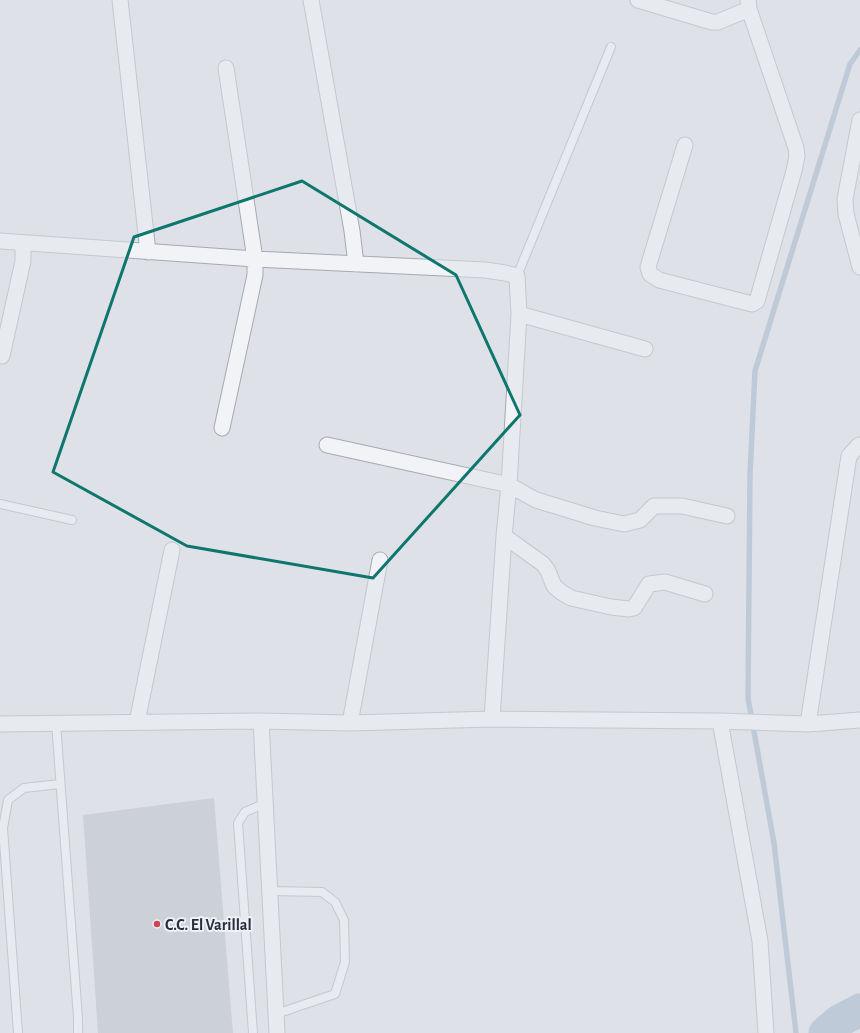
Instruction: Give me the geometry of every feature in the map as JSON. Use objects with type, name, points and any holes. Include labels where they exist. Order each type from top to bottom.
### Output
[{"type":"street","points":[[120,0],[148,252]]},
{"type":"street","points":[[310,0],[351,224],[356,264]]},
{"type":"street","points":[[638,0],[712,22],[718,22],[748,4],[796,148],[797,156],[757,300],[752,304],[660,280],[650,274],[648,267],[685,145]]},
{"type":"street","points":[[222,428],[255,275],[255,259],[226,68]]},
{"type":"street","points":[[860,120],[845,199],[846,214],[860,267]]},
{"type":"street","points":[[0,241],[255,259],[485,270],[517,276],[519,314],[509,485],[504,536],[492,719]]},
{"type":"street","points":[[2,356],[23,261],[23,243]]},
{"type":"street","points":[[519,314],[645,349]]},
{"type":"street","points":[[808,724],[849,456],[860,445]]},
{"type":"street","points":[[327,446],[509,485],[536,500],[595,518],[624,524],[640,520],[654,506],[682,506],[727,516]]},
{"type":"street","points":[[504,536],[543,564],[548,571],[554,586],[571,598],[611,607],[629,609],[634,608],[649,584],[665,582],[705,594]]},
{"type":"street","points":[[137,722],[172,550]]},
{"type":"street","points":[[350,723],[380,560]]},
{"type":"street","points":[[0,724],[261,721],[350,723],[492,719],[720,721],[808,724],[860,720]]},
{"type":"street","points":[[261,721],[277,1033]]},
{"type":"street","points":[[720,721],[760,941],[766,1033]]},
{"type":"lane","points":[[517,276],[611,47]]},
{"type":"lane","points":[[0,504],[72,520]]},
{"type":"lane","points":[[56,723],[78,1033]]},
{"type":"lane","points":[[18,1033],[3,828],[8,800],[24,788],[60,784]]},
{"type":"lane","points":[[253,1033],[238,823],[244,812],[266,803]]},
{"type":"lane","points":[[270,891],[322,892],[335,902],[344,920],[345,962],[335,994],[276,1014]]},
{"type":"highlighted area","points":[[302,181],[456,275],[520,415],[373,578],[187,546],[53,472],[134,237]]},
{"type":"building","name":"C.C. El Varillal","points":[[214,798],[233,1033],[98,1033],[83,815]]},
{"type":"waterway","points":[[796,1033],[774,843],[748,698],[750,474],[755,371],[850,64],[860,50]]},
{"type":"waterway","points":[[825,1033],[839,1021],[860,1010]]},
{"type":"place","name":"C.C. El Varillal","points":[[157,924]]}]
